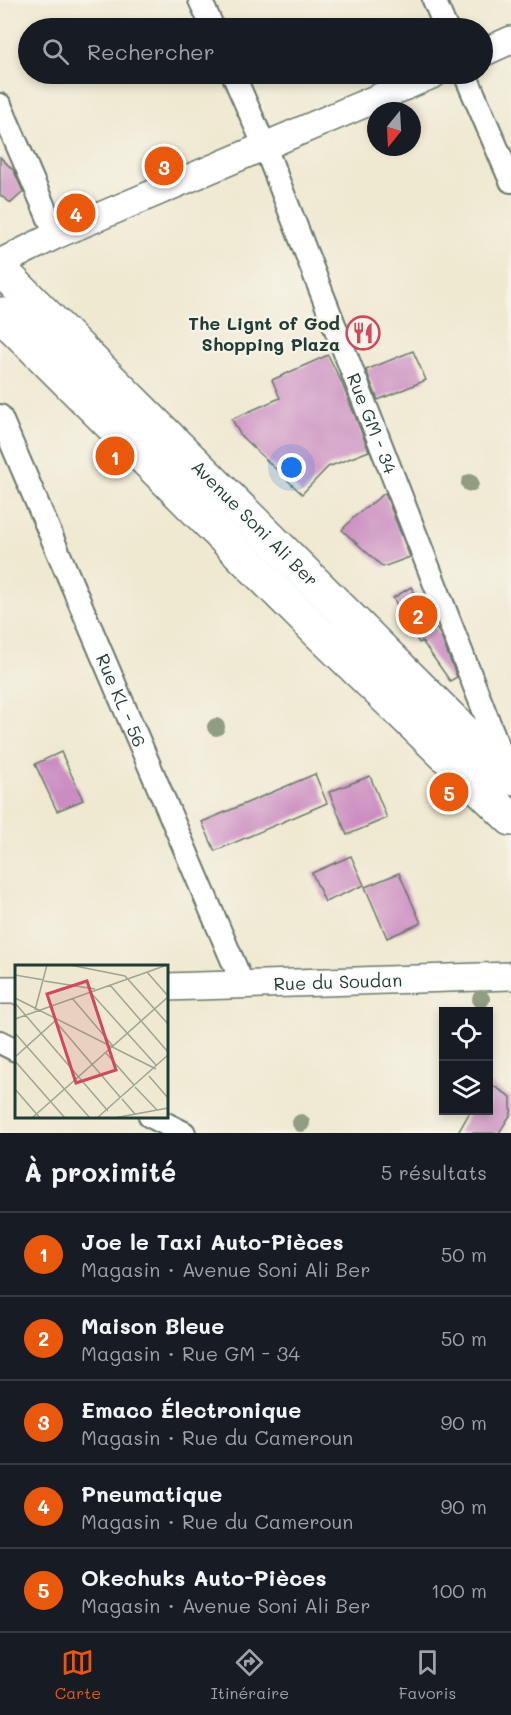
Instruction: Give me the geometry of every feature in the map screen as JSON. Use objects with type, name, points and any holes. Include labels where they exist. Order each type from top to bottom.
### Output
[{"type":"main road","name":"Avenue Soni Ali Ber","points":[[0,269],[510,777]]},
{"type":"main road","name":"Avenue Soni Ali Ber","points":[[0,314],[317,631],[511,819]]},
{"type":"street","points":[[200,0],[208,18]]},
{"type":"street","points":[[434,0],[442,18]]},
{"type":"street","points":[[493,48],[511,40]]},
{"type":"street","name":"Rue GM - 34","points":[[237,84],[265,147],[510,777]]},
{"type":"street","points":[[0,263],[56,235],[411,84]]},
{"type":"street","points":[[469,84],[511,181]]},
{"type":"street","points":[[0,105],[56,235]]},
{"type":"street","name":"Rue KL - 56","points":[[0,416],[243,985]]},
{"type":"street","name":"Rue du Soudan","points":[[168,987],[511,976]]},
{"type":"street","points":[[0,1042],[15,1050]]},
{"type":"street","points":[[154,1118],[184,1133]]},
{"type":"building","points":[[0,157],[14,171],[23,192],[11,203],[0,195]]},
{"type":"building","points":[[413,351],[426,380],[378,400],[366,370]]},
{"type":"building","points":[[328,355],[369,451],[328,467],[302,494],[241,436],[232,419],[280,398],[272,380]]},
{"type":"building","points":[[385,493],[410,557],[383,567],[342,530],[354,517]]},
{"type":"building","points":[[411,587],[440,634],[457,677],[450,681],[422,641],[419,643],[393,598]]},
{"type":"building","points":[[61,752],[83,800],[57,811],[35,764]]},
{"type":"building","points":[[315,774],[327,803],[215,851],[202,822]]},
{"type":"building","points":[[370,776],[387,818],[347,835],[329,792]]},
{"type":"building","points":[[351,856],[364,885],[325,902],[312,873]]},
{"type":"building","points":[[399,873],[421,923],[387,938],[365,887]]},
{"type":"building","points":[[493,1086],[511,1097],[511,1114],[499,1133],[458,1133],[468,1115],[493,1115]]},
{"type":"place","name":"Emaco Électronique","points":[[164,166]]},
{"type":"place","name":"Pneumatique","points":[[76,213]]},
{"type":"place","name":"The Lignt of God Shopping Plaza","points":[[363,333]]},
{"type":"place","name":"Joe le Taxi Auto-Pièces","points":[[115,456]]},
{"type":"place","name":"Maison Bleue","points":[[418,615]]},
{"type":"place","name":"Okechuks Auto-Pièces","points":[[449,792]]}]
